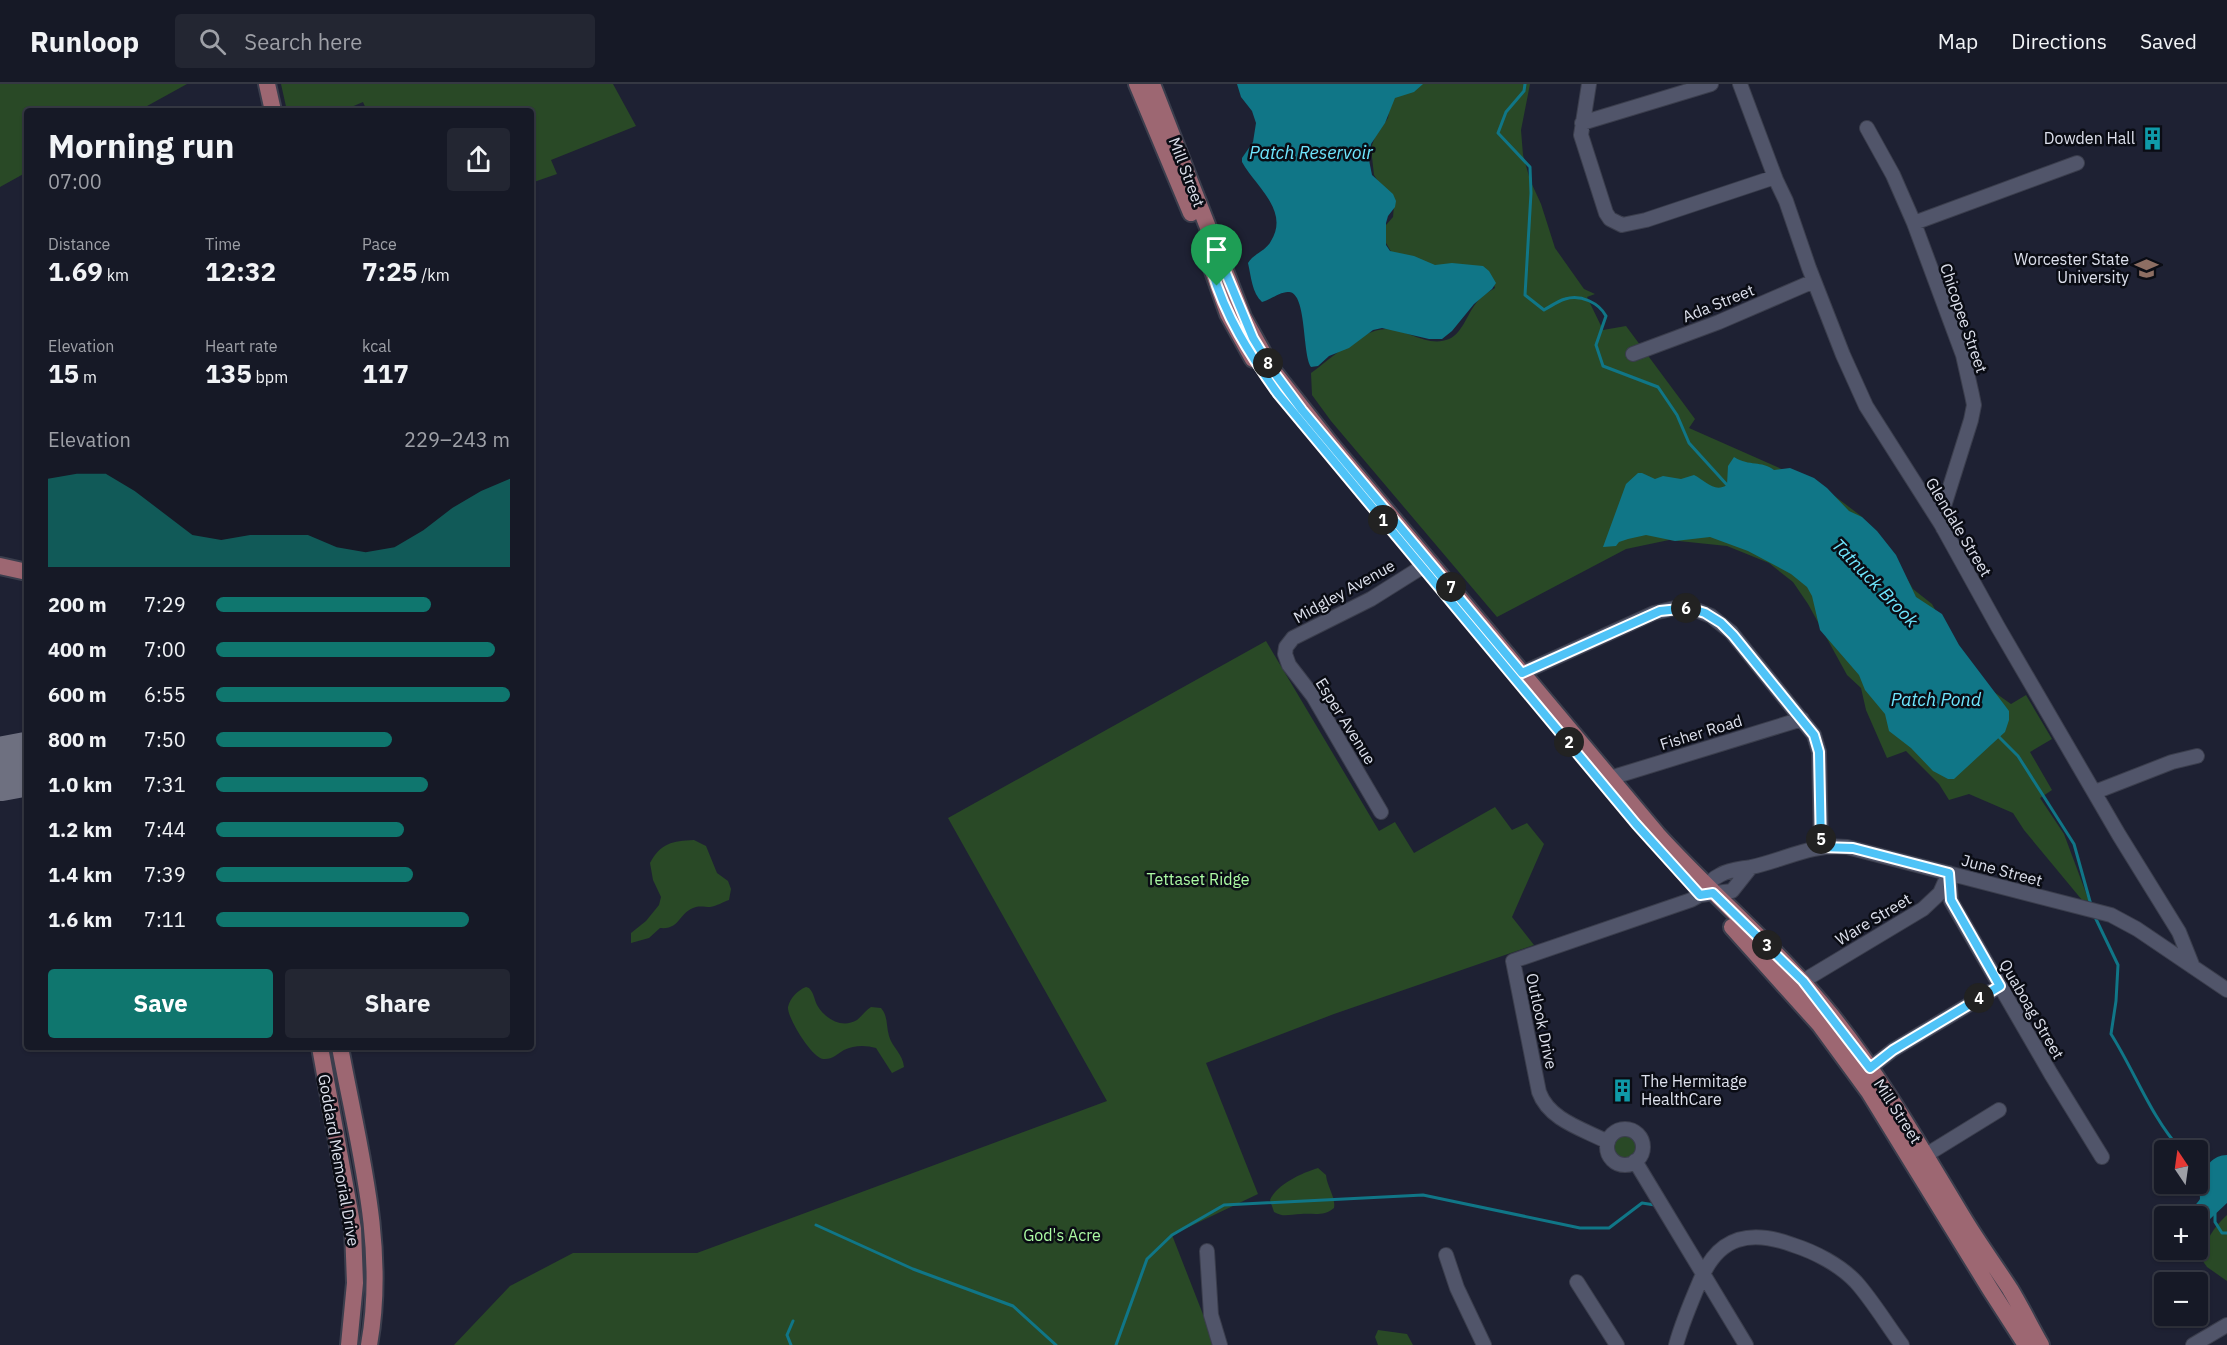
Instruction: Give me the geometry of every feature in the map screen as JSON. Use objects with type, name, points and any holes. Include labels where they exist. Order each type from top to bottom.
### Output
[{"type":"main road","points":[[267,84],[272,108]]},
{"type":"main road","name":"Mill Street","points":[[1137,84],[1217,268],[1273,371],[1302,410],[1820,1025],[1886,1116],[1989,1289],[2026,1345]]},
{"type":"main road","name":"Mill Street","points":[[1152,84],[1217,268],[1228,314],[1258,366],[1284,401],[1636,824],[1803,981],[1870,1068],[2022,1310],[2041,1345]]},
{"type":"main road","points":[[0,566],[24,571]]},
{"type":"main road","name":"Goddard Memorial Drive","points":[[321,1050],[353,1228],[356,1283],[349,1345]]},
{"type":"main road","name":"Goddard Memorial Drive","points":[[341,1050],[374,1232],[375,1293],[369,1345]]},
{"type":"street","points":[[1589,84],[1581,135],[1606,213],[1616,223],[1629,225],[1774,177]]},
{"type":"street","points":[[1582,123],[1711,84]]},
{"type":"street","name":"Glendale Street","points":[[1740,84],[1774,177],[1786,201],[1814,281],[1866,406],[1943,528],[1998,627],[2179,932],[2193,967]]},
{"type":"street","name":"Chicopee Street","points":[[1868,128],[1893,175],[1914,223],[1963,356],[1974,405],[1944,506],[1943,528]]},
{"type":"street","points":[[1914,223],[2077,163]]},
{"type":"street","name":"Ada Street","points":[[1633,354],[1814,281]]},
{"type":"street","name":"Midgley Avenue","points":[[1286,647],[1293,638],[1371,599],[1422,567]]},
{"type":"street","points":[[1522,673],[1654,613],[1689,608],[1711,616],[1729,630],[1814,735],[1819,752],[1821,847]]},
{"type":"street","name":"Esper Avenue","points":[[1286,647],[1285,654],[1289,665],[1313,696],[1381,812]]},
{"type":"street","name":"Fisher Road","points":[[1610,778],[1802,719]]},
{"type":"street","points":[[2095,792],[2172,762],[2198,756]]},
{"type":"street","name":"June Street","points":[[1706,891],[1717,876],[1726,872],[1821,847],[1853,848],[2111,915],[2137,928],[2227,990]]},
{"type":"street","points":[[1706,891],[1732,891],[1751,867]]},
{"type":"street","name":"Ware Street","points":[[1803,981],[1923,909],[1940,893],[1949,873]]},
{"type":"street","name":"Quaboag Street","points":[[1949,873],[1951,900],[2102,1157]]},
{"type":"street","name":"Outlook Drive","points":[[1608,1142],[1557,1117],[1545,1104],[1539,1092],[1513,961],[1690,900],[1706,891]]},
{"type":"street","points":[[1870,1068],[1893,1050],[2000,986]]},
{"type":"street","points":[[1926,1155],[1999,1110]]},
{"type":"street","points":[[1627,1129],[1635,1131],[1643,1145],[1640,1156],[1635,1161],[1623,1164],[1615,1161],[1608,1152],[1608,1142],[1611,1135],[1618,1130],[1627,1129]]},
{"type":"street","points":[[1635,1161],[1745,1345]]},
{"type":"street","points":[[1676,1345],[1702,1272],[1716,1253],[1736,1240],[1761,1236],[1799,1247],[1822,1258],[1856,1283],[1902,1345]]},
{"type":"street","points":[[1207,1251],[1211,1315],[1220,1345]]},
{"type":"street","points":[[1446,1255],[1457,1288],[1484,1345]]},
{"type":"street","points":[[1577,1282],[1617,1345]]},
{"type":"street","points":[[2193,1345],[2227,1325]]},
{"type":"green space","points":[[0,84],[187,84],[143,108],[24,108],[24,174],[0,187]]},
{"type":"green space","points":[[281,84],[613,84],[636,126],[551,160],[557,174],[534,182],[534,108],[366,108],[363,102],[349,108],[286,108]]},
{"type":"green space","points":[[1416,84],[1530,84],[1521,130],[1523,155],[1530,180],[1541,204],[1555,248],[1584,289],[1595,294],[1587,297],[1603,330],[1626,326],[1695,419],[1689,428],[1813,483],[1816,482],[1861,516],[1902,570],[1913,589],[1932,604],[1949,635],[1994,692],[2011,704],[2026,695],[2052,739],[2030,752],[2052,790],[2040,798],[2064,834],[2089,901],[2082,900],[2024,830],[2013,813],[1969,794],[1949,800],[1939,784],[1906,751],[1887,758],[1866,710],[1861,688],[1847,675],[1808,604],[1793,582],[1769,563],[1727,546],[1669,540],[1626,549],[1497,617],[1331,421],[1312,395],[1311,373],[1356,340],[1376,331],[1394,330],[1433,341],[1449,339],[1460,329],[1478,301],[1495,288],[1491,278],[1480,268],[1422,263],[1393,255],[1386,243],[1386,225],[1393,217],[1394,206],[1374,175],[1371,148],[1375,137],[1388,118],[1391,99]]},
{"type":"green space","points":[[1266,641],[1379,831],[1395,822],[1414,853],[1495,807],[1512,830],[1527,823],[1544,844],[1512,917],[1534,945],[1334,1014],[1206,1063],[1258,1194],[1172,1235],[1215,1345],[454,1345],[510,1286],[573,1253],[697,1253],[1107,1101],[948,818]]},
{"type":"green space","points":[[694,840],[706,846],[717,873],[728,881],[731,889],[729,900],[710,907],[690,909],[676,924],[660,928],[649,938],[631,943],[631,933],[646,921],[659,905],[661,897],[653,880],[650,863],[654,856],[668,844]]},
{"type":"green space","points":[[806,987],[811,990],[820,1010],[829,1018],[840,1023],[851,1023],[857,1020],[871,1007],[881,1008],[886,1017],[890,1040],[902,1058],[904,1067],[892,1073],[876,1048],[868,1046],[848,1048],[829,1059],[818,1057],[801,1036],[791,1019],[788,1007],[797,992]]},
{"type":"green space","points":[[1626,1134],[1634,1138],[1638,1146],[1634,1154],[1626,1158],[1618,1154],[1614,1146],[1618,1138]]},
{"type":"green space","points":[[1318,1168],[1326,1175],[1334,1200],[1334,1208],[1326,1213],[1318,1214],[1284,1215],[1274,1212],[1270,1200],[1278,1189],[1298,1176]]},
{"type":"green space","points":[[2227,1215],[2227,1281],[2207,1267],[2202,1260],[2208,1260],[2208,1240]]},
{"type":"green space","points":[[1378,1330],[1407,1334],[1413,1345],[1378,1345],[1375,1337]]},
{"type":"water","name":"Patch Reservoir","points":[[1237,84],[1423,84],[1414,92],[1395,98],[1385,123],[1371,144],[1369,160],[1372,175],[1393,194],[1396,201],[1386,223],[1386,245],[1390,251],[1414,256],[1435,265],[1452,263],[1483,266],[1496,283],[1474,304],[1452,331],[1442,339],[1429,339],[1382,328],[1373,330],[1349,348],[1329,356],[1318,366],[1311,367],[1306,350],[1299,302],[1295,295],[1286,292],[1262,302],[1252,284],[1248,263],[1271,241],[1276,230],[1276,219],[1274,209],[1242,162],[1242,158],[1253,142],[1256,123],[1252,111],[1241,97]]},
{"type":"water","name":"Patch Pond","points":[[1734,457],[1745,462],[1765,465],[1774,470],[1790,468],[1814,478],[1849,511],[1862,517],[1877,531],[1896,555],[1916,597],[1942,614],[1959,645],[2009,711],[2005,732],[1954,779],[1948,779],[1933,771],[1911,748],[1889,731],[1885,714],[1865,690],[1859,675],[1820,630],[1812,596],[1807,587],[1791,574],[1748,551],[1710,537],[1675,541],[1646,535],[1619,542],[1616,546],[1603,547],[1626,484],[1638,473],[1655,479],[1663,476],[1681,479],[1694,475],[1718,488],[1727,485],[1728,466]]},
{"type":"water","points":[[2227,1155],[2227,1203],[2208,1220],[2208,1206],[2194,1206],[2200,1199],[2200,1194],[2208,1194],[2208,1165],[2213,1159]]},
{"type":"waterway","name":"Tatnuck Brook","points":[[1525,84],[1524,91],[1506,112],[1498,133],[1530,167],[1531,193],[1525,295],[1544,310],[1571,298],[1583,299],[1599,307],[1606,316],[1596,345],[1603,366],[1658,387],[1677,415],[1689,443],[1728,486]]},
{"type":"waterway","name":"Tatnuck Brook","points":[[1997,735],[2018,756],[2074,844],[2091,905]]},
{"type":"waterway","name":"Tatnuck Brook","points":[[2095,917],[2118,965],[2111,1034],[2152,1109],[2173,1140]]},
{"type":"waterway","points":[[1116,1345],[1147,1259],[1172,1235],[1224,1205],[1423,1195],[1580,1228],[1609,1228],[1642,1203],[1655,1205]]},
{"type":"waterway","name":"Tatnuck Brook","points":[[2215,1213],[2215,1222],[2222,1233],[2227,1233]]},
{"type":"waterway","points":[[816,1225],[913,1269],[1013,1306],[1056,1345]]},
{"type":"waterway","points":[[791,1345],[787,1335],[793,1321]]},
{"type":"runway","points":[[0,769],[24,765]]},
{"type":"place","name":"Dowden Hall","points":[[2153,138]]},
{"type":"place","name":"Worcester State University","points":[[2147,268]]},
{"type":"place","name":"The Hermitage HealthCare","points":[[1623,1090]]},
{"type":"route","points":[[1223,266],[1253,338],[1273,371],[1302,410],[1522,673],[1660,611],[1683,608],[1711,616],[1733,635],[1814,735],[1819,752],[1821,847],[1853,848],[1949,873],[1951,900],[2000,986],[1893,1050],[1870,1068],[1831,1015],[1782,959],[1713,893],[1700,895],[1636,824],[1278,394],[1239,336],[1217,286],[1212,270],[1223,266]]},
{"type":"park label","name":"Tettaset Ridge","points":[[1198,879]]},
{"type":"park label","name":"God's Acre","points":[[1062,1235]]}]
